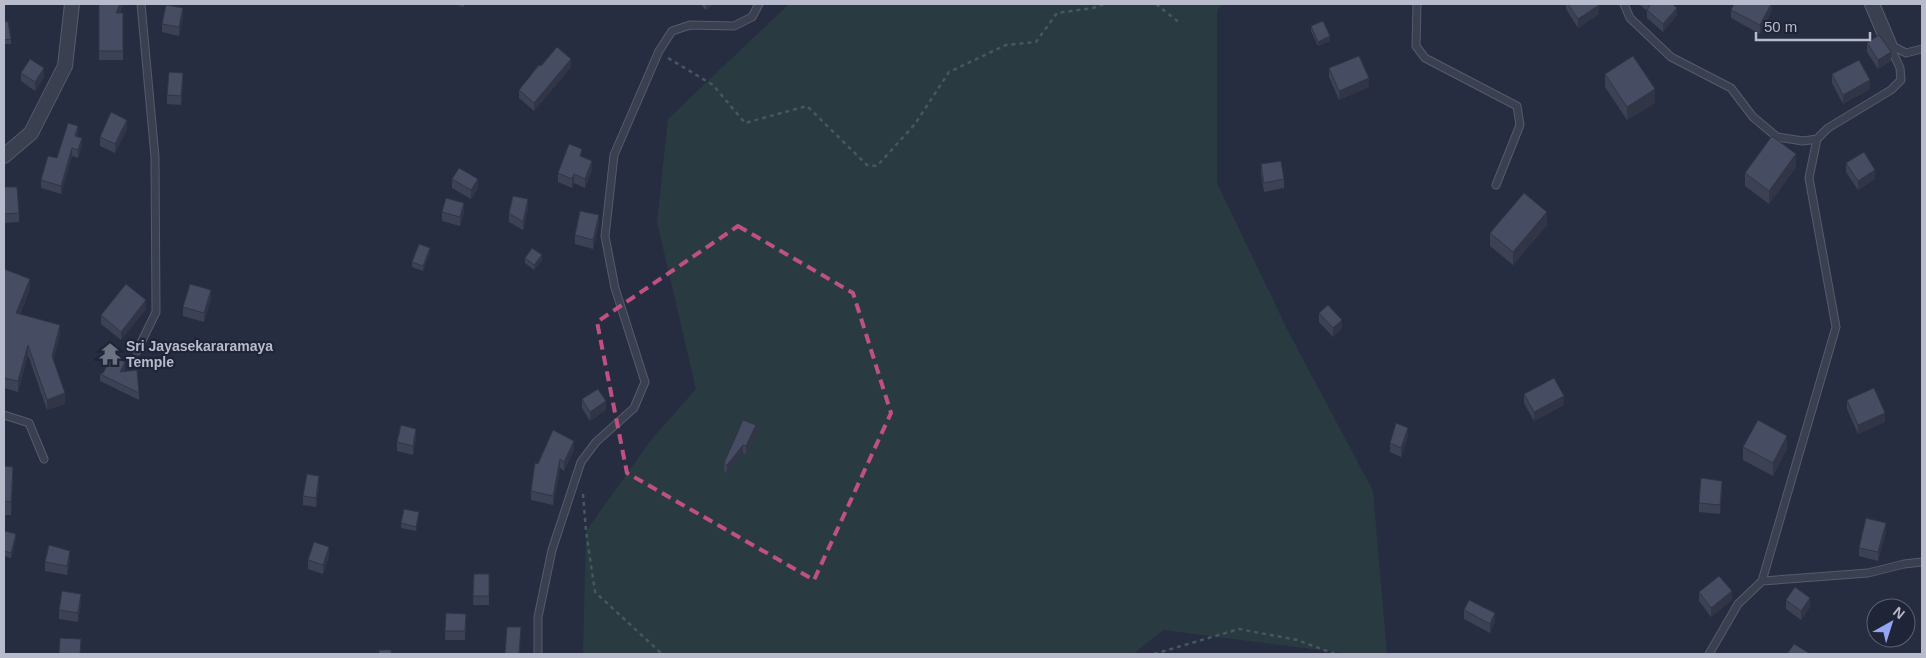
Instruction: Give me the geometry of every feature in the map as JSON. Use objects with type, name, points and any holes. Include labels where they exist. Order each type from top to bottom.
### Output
[{"type":"street","points":[[4,156],[31,132],[65,66],[72,4]]},
{"type":"street","points":[[1872,4],[1889,44]]},
{"type":"lane","points":[[137,351],[156,312],[155,157],[141,4]]},
{"type":"lane","points":[[538,654],[538,617],[552,550],[581,462],[596,442],[634,408],[645,382],[615,288],[605,236],[614,155],[659,51],[672,31],[690,25],[734,26],[752,17],[759,4]]},
{"type":"lane","points":[[1417,4],[1416,46],[1425,58],[1517,106],[1520,125],[1496,185]]},
{"type":"lane","points":[[1624,4],[1630,18],[1671,57],[1731,88],[1753,117],[1777,137],[1803,141],[1817,139]]},
{"type":"lane","points":[[1709,654],[1738,604],[1762,581],[1836,327],[1809,178],[1817,139],[1828,128],[1892,90],[1901,80],[1900,68],[1889,44]]},
{"type":"lane","points":[[1889,44],[1906,53],[1922,49]]},
{"type":"lane","points":[[4,415],[30,423],[44,459]]},
{"type":"lane","points":[[1762,581],[1868,573],[1904,564],[1922,562]]},
{"type":"path","points":[[659,51],[713,85],[745,123],[807,106],[867,166],[877,166],[915,124],[950,72],[1006,44],[1036,42],[1057,13],[1093,8],[1104,4]]},
{"type":"path","points":[[1156,4],[1180,23]]},
{"type":"path","points":[[583,491],[586,531],[595,592],[662,654]]},
{"type":"path","points":[[1154,654],[1239,629],[1297,640],[1335,654]]},
{"type":"highlighted area","points":[[738,226],[853,293],[891,413],[814,580],[627,473],[597,322]]},
{"type":"shaded area","points":[[789,4],[1221,4],[1217,11],[1217,183],[1288,331],[1373,491],[1387,654],[1351,654],[1163,630],[1133,654],[583,654],[586,531],[651,440],[696,389],[657,222],[668,119]]},
{"type":"building","points":[[99,4],[120,4],[116,13],[123,13],[123,51],[99,51]]},
{"type":"building","points":[[1568,4],[1598,4],[1599,5],[1578,19]]},
{"type":"building","points":[[1647,4],[1672,4],[1677,8],[1663,24],[1647,10],[1650,6]]},
{"type":"building","points":[[1734,4],[1771,4],[1760,25],[1731,10]]},
{"type":"building","points":[[166,5],[183,8],[179,27],[162,24]]},
{"type":"building","points":[[8,21],[11,39],[4,40],[4,22]]},
{"type":"building","points":[[1323,21],[1330,36],[1318,42],[1311,26]]},
{"type":"building","points":[[1879,35],[1891,52],[1878,60],[1867,43]]},
{"type":"building","points":[[557,47],[571,59],[534,103],[519,90],[539,65],[541,66]]},
{"type":"building","points":[[1359,56],[1369,78],[1339,91],[1329,68]]},
{"type":"building","points":[[1633,56],[1655,89],[1627,107],[1605,74]]},
{"type":"building","points":[[30,59],[44,68],[35,82],[21,73]]},
{"type":"building","points":[[1859,60],[1870,80],[1843,95],[1832,74]]},
{"type":"building","points":[[169,72],[183,73],[181,96],[167,95]]},
{"type":"building","points":[[111,112],[127,120],[115,144],[100,137]]},
{"type":"building","points":[[68,123],[78,126],[75,136],[82,138],[78,150],[72,148],[61,186],[41,180],[48,156],[57,158]]},
{"type":"building","points":[[1772,136],[1796,154],[1769,191],[1745,173]]},
{"type":"building","points":[[569,144],[582,149],[580,156],[592,161],[585,179],[574,174],[572,179],[558,173]]},
{"type":"building","points":[[1864,152],[1875,170],[1858,181],[1846,163]]},
{"type":"building","points":[[1281,161],[1284,179],[1264,183],[1261,164]]},
{"type":"building","points":[[459,168],[478,179],[471,190],[452,179]]},
{"type":"building","points":[[4,187],[17,187],[19,213],[4,214]]},
{"type":"building","points":[[1524,193],[1547,212],[1513,252],[1490,233]]},
{"type":"building","points":[[513,196],[528,199],[523,222],[509,213]]},
{"type":"building","points":[[446,198],[464,203],[460,217],[442,212]]},
{"type":"building","points":[[580,211],[599,215],[593,240],[575,235]]},
{"type":"building","points":[[419,244],[430,248],[423,266],[412,262]]},
{"type":"building","points":[[532,248],[542,255],[534,265],[525,258]]},
{"type":"building","points":[[4,269],[30,279],[16,313],[60,325],[52,356],[65,393],[47,400],[28,345],[18,381],[4,378]]},
{"type":"building","points":[[126,284],[146,300],[121,332],[101,315]]},
{"type":"building","points":[[190,284],[211,290],[204,313],[183,307]]},
{"type":"building","points":[[1328,305],[1342,320],[1333,328],[1319,313]]},
{"type":"building","points":[[112,356],[125,362],[120,372],[137,370],[139,393],[100,374],[103,373]]},
{"type":"building","points":[[1554,378],[1564,396],[1534,412],[1524,394]]},
{"type":"building","points":[[1874,388],[1885,413],[1858,425],[1847,400]]},
{"type":"building","points":[[598,389],[606,401],[590,412],[582,399]]},
{"type":"building","points":[[743,420],[756,425],[746,446],[743,445],[727,465],[724,463]]},
{"type":"building","points":[[1758,420],[1787,436],[1773,463],[1743,447]]},
{"type":"building","points":[[1396,423],[1408,428],[1401,448],[1390,443]]},
{"type":"building","points":[[401,425],[416,429],[413,446],[397,442]]},
{"type":"building","points":[[553,430],[574,441],[564,462],[560,459],[553,496],[531,491],[535,463],[538,464]]},
{"type":"building","points":[[4,466],[13,467],[11,502],[4,501]]},
{"type":"building","points":[[307,474],[319,476],[316,498],[303,496]]},
{"type":"building","points":[[1701,478],[1722,481],[1720,505],[1699,503]]},
{"type":"building","points":[[404,509],[419,512],[416,527],[401,523]]},
{"type":"building","points":[[1866,518],[1886,523],[1878,552],[1859,548]]},
{"type":"building","points":[[5,531],[16,534],[11,553],[4,551]]},
{"type":"building","points":[[314,542],[329,547],[323,565],[308,560]]},
{"type":"building","points":[[49,545],[70,551],[67,566],[45,562]]},
{"type":"building","points":[[474,574],[489,574],[489,596],[473,596]]},
{"type":"building","points":[[1719,576],[1732,591],[1711,608],[1699,592]]},
{"type":"building","points":[[1795,587],[1810,598],[1801,611],[1786,600]]},
{"type":"building","points":[[62,591],[81,594],[78,613],[59,610]]},
{"type":"building","points":[[1469,600],[1495,613],[1490,624],[1464,610]]},
{"type":"building","points":[[446,613],[466,614],[465,631],[445,631]]},
{"type":"building","points":[[507,627],[521,627],[519,654],[505,654]]},
{"type":"building","points":[[60,638],[81,639],[80,654],[59,654]]},
{"type":"building","points":[[1794,644],[1809,653],[1809,654],[1787,654]]},
{"type":"building","points":[[379,650],[391,650],[391,654],[379,654]]},
{"type":"place","name":"Sri Jayasekararamaya Temple","points":[[110,354]]}]
